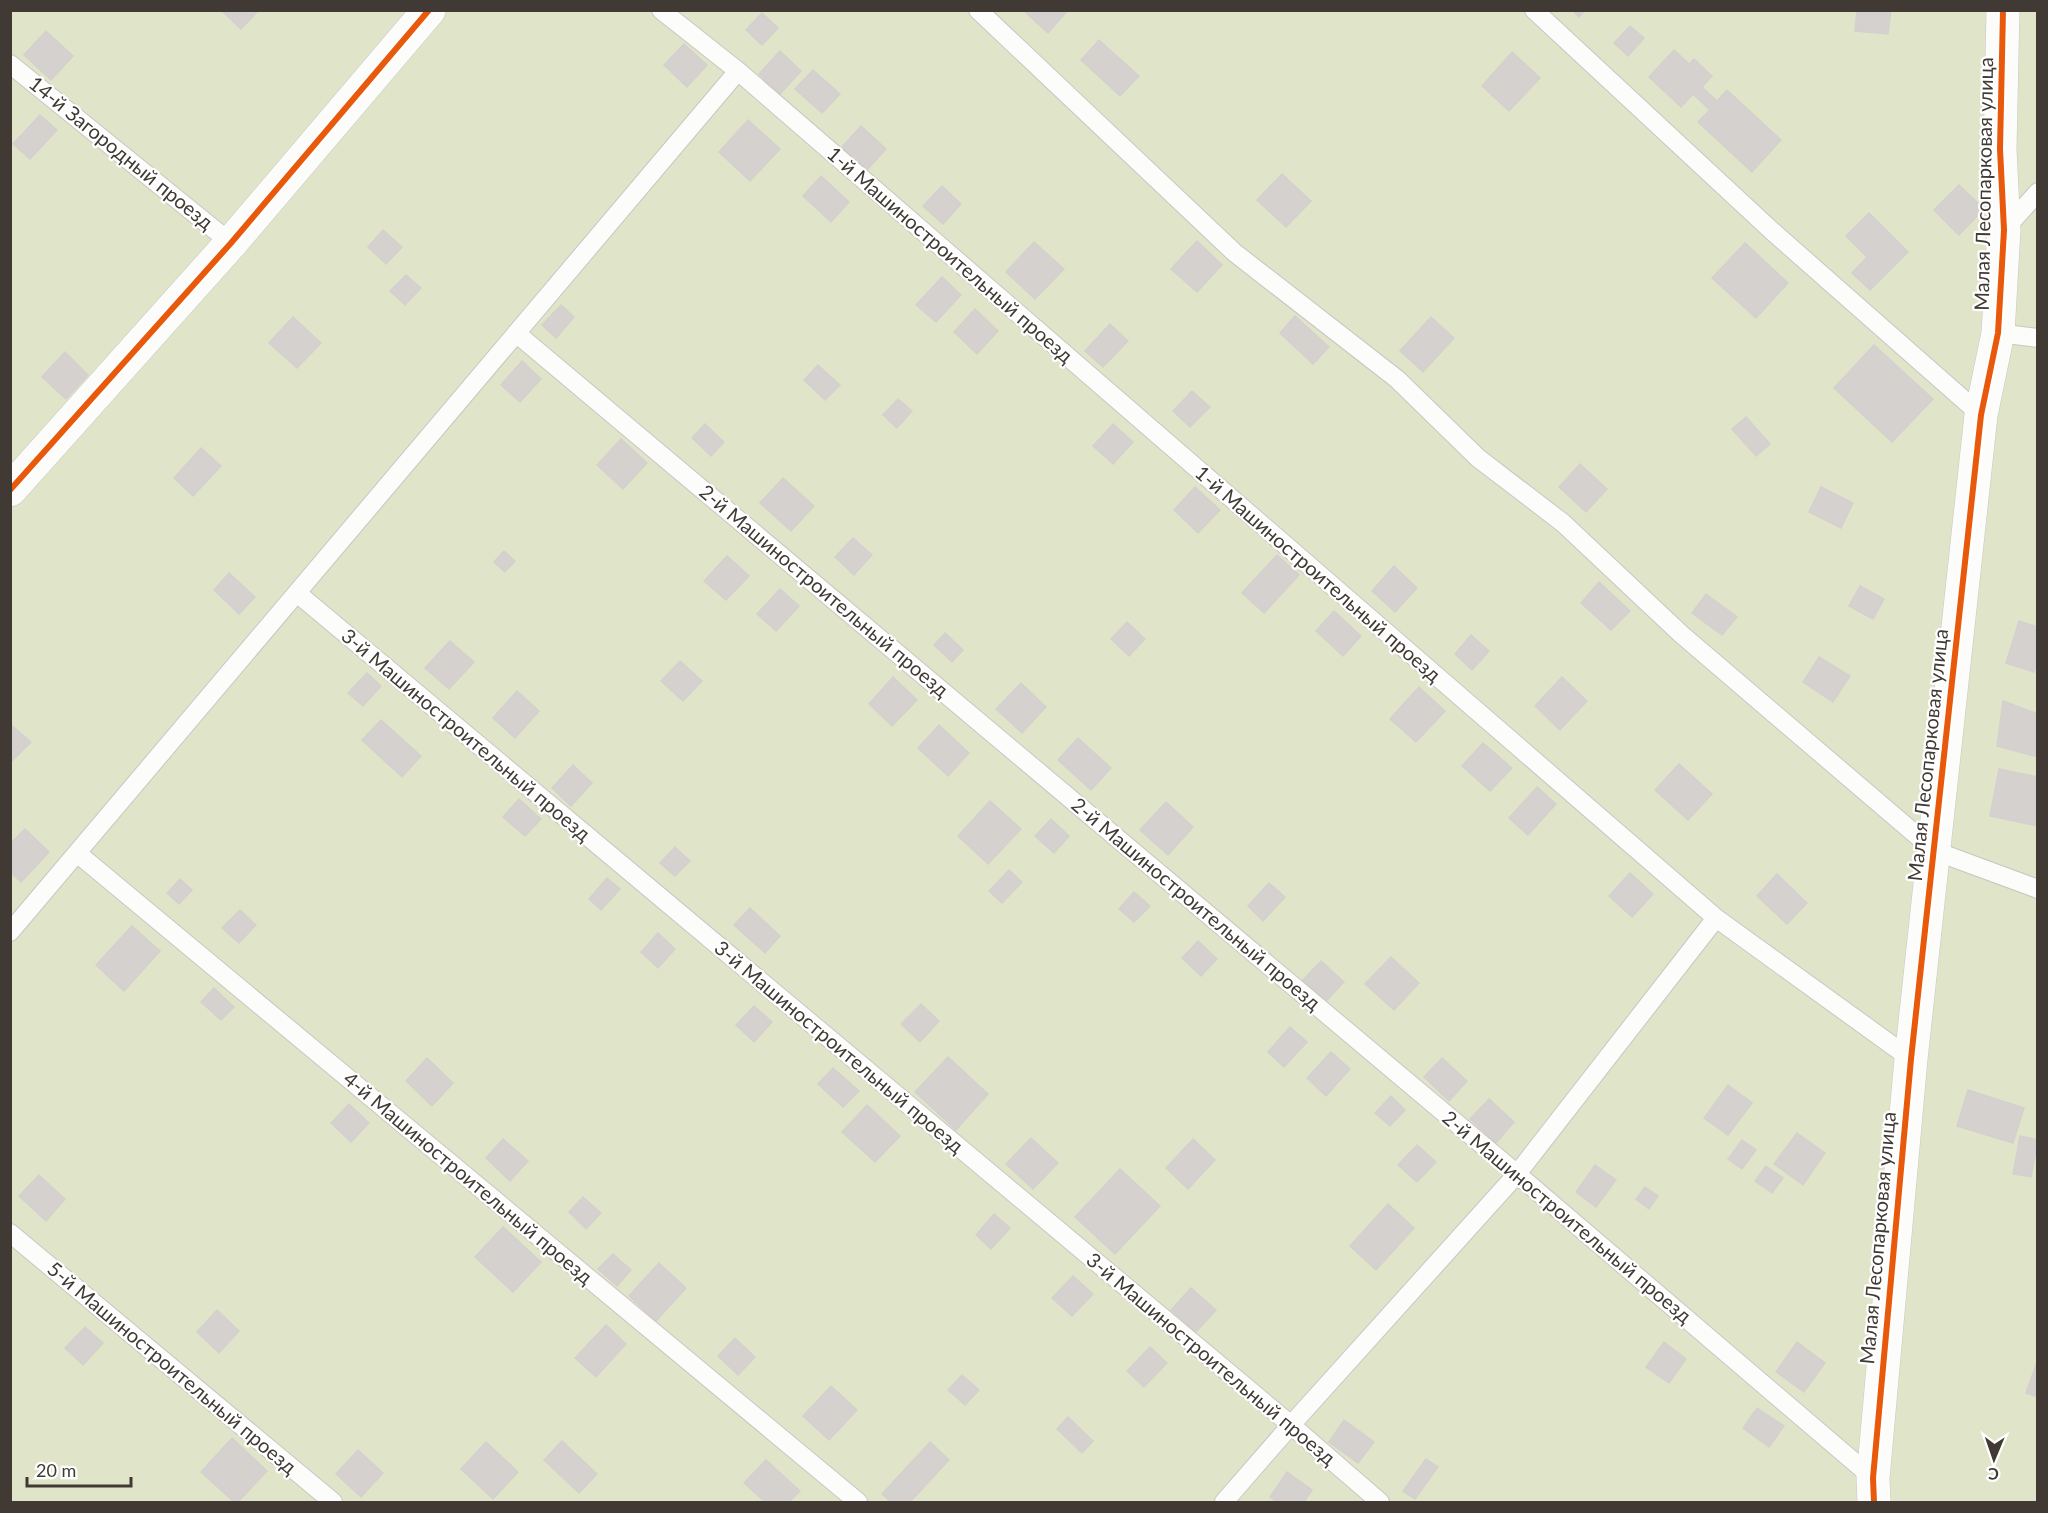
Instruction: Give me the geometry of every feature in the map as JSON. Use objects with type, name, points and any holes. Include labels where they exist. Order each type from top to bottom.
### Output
[{"type":"street","points":[[10,490],[231,243],[429,10]]},
{"type":"street","name":"Малая Лесопарковая улица","points":[[1873,1490],[1911,1059],[1981,415],[1998,333],[2004,230],[2000,149],[2003,10]]},
{"type":"lane","name":"1-й Машиностроительный проезд","points":[[662,10],[738,71],[1716,918],[1911,1059]]},
{"type":"lane","points":[[978,10],[1235,253],[1397,379],[1478,458],[1563,523],[1681,634],[1935,852],[2037,889]]},
{"type":"lane","points":[[1534,10],[1772,231],[1981,415]]},
{"type":"lane","name":"14-й Загородный проезд","points":[[10,64],[231,243]]},
{"type":"lane","points":[[10,932],[738,71]]},
{"type":"lane","points":[[2004,230],[2037,192]]},
{"type":"lane","name":"2-й Машиностроительный проезд","points":[[516,333],[1517,1174],[1873,1490]]},
{"type":"lane","points":[[1998,333],[2037,338]]},
{"type":"lane","name":"3-й Машиностроительный проезд","points":[[297,593],[1291,1425],[1380,1503]]},
{"type":"lane","name":"4-й Машиностроительный проезд","points":[[77,853],[858,1503]]},
{"type":"lane","points":[[1224,1503],[1291,1425],[1517,1174],[1716,918]]},
{"type":"lane","name":"5-й Машиностроительный проезд","points":[[10,1233],[333,1503]]},
{"type":"green space","points":[[11,11],[2037,11],[2037,1502],[11,1502]]},
{"type":"building","points":[[221,10],[258,10],[258,11],[241,29]]},
{"type":"building","points":[[1023,10],[1068,10],[1048,33]]},
{"type":"building","points":[[1572,10],[1585,10],[1579,17]]},
{"type":"building","points":[[1857,10],[1891,10],[1888,34],[1855,31]]},
{"type":"building","points":[[762,13],[778,28],[762,45],[746,30]]},
{"type":"building","points":[[1630,26],[1644,38],[1628,56],[1614,43]]},
{"type":"building","points":[[46,31],[73,56],[51,80],[24,55]]},
{"type":"building","points":[[1099,40],[1139,76],[1120,96],[1081,60]]},
{"type":"building","points":[[684,44],[707,65],[687,87],[664,65]]},
{"type":"building","points":[[1674,50],[1689,64],[1694,59],[1712,76],[1702,87],[1717,101],[1727,90],[1781,140],[1752,172],[1698,122],[1710,110],[1693,94],[1681,107],[1649,77]]},
{"type":"building","points":[[780,51],[801,71],[780,94],[759,74]]},
{"type":"building","points":[[1512,52],[1540,78],[1509,111],[1482,86]]},
{"type":"building","points":[[813,70],[840,94],[822,113],[795,89]]},
{"type":"building","points":[[40,115],[57,130],[30,159],[13,144]]},
{"type":"building","points":[[748,120],[780,149],[750,181],[719,152]]},
{"type":"building","points":[[861,126],[886,149],[866,171],[841,148]]},
{"type":"building","points":[[1282,174],[1311,201],[1286,227],[1257,200]]},
{"type":"building","points":[[821,176],[849,202],[831,222],[803,196]]},
{"type":"building","points":[[1959,185],[1984,209],[1959,235],[1934,210]]},
{"type":"building","points":[[942,186],[961,204],[943,224],[923,206]]},
{"type":"building","points":[[1869,213],[1908,252],[1870,290],[1852,273],[1867,257],[1846,236]]},
{"type":"building","points":[[383,230],[402,247],[386,264],[368,247]]},
{"type":"building","points":[[1197,241],[1222,265],[1197,292],[1171,269]]},
{"type":"building","points":[[1034,242],[1064,269],[1035,299],[1006,272]]},
{"type":"building","points":[[1745,243],[1788,283],[1756,318],[1712,278]]},
{"type":"building","points":[[406,275],[421,288],[405,305],[390,291]]},
{"type":"building","points":[[942,277],[961,295],[936,322],[916,305]]},
{"type":"building","points":[[561,305],[574,317],[556,338],[542,325]]},
{"type":"building","points":[[975,309],[998,331],[977,354],[954,332]]},
{"type":"building","points":[[1295,316],[1329,347],[1313,364],[1280,333]]},
{"type":"building","points":[[293,317],[321,343],[297,368],[269,343]]},
{"type":"building","points":[[1431,317],[1454,338],[1423,372],[1400,351]]},
{"type":"building","points":[[1110,324],[1128,341],[1103,367],[1085,351]]},
{"type":"building","points":[[1874,345],[1933,399],[1892,442],[1834,388]]},
{"type":"building","points":[[65,352],[88,375],[66,399],[42,377]]},
{"type":"building","points":[[522,361],[541,379],[520,402],[501,385]]},
{"type":"building","points":[[818,365],[840,385],[825,400],[804,380]]},
{"type":"building","points":[[1192,391],[1210,407],[1190,427],[1173,411]]},
{"type":"building","points":[[898,399],[912,411],[897,428],[883,415]]},
{"type":"building","points":[[1746,417],[1770,444],[1756,456],[1732,429]]},
{"type":"building","points":[[705,424],[724,442],[711,456],[692,438]]},
{"type":"building","points":[[1113,424],[1133,442],[1113,464],[1093,446]]},
{"type":"building","points":[[621,439],[647,463],[623,489],[597,465]]},
{"type":"building","points":[[201,448],[221,466],[193,496],[174,478]]},
{"type":"building","points":[[1580,464],[1607,489],[1586,512],[1559,487]]},
{"type":"building","points":[[783,478],[814,506],[791,531],[760,503]]},
{"type":"building","points":[[1195,487],[1220,510],[1198,533],[1174,510]]},
{"type":"building","points":[[1821,487],[1853,503],[1841,528],[1809,512]]},
{"type":"building","points":[[853,538],[872,555],[854,575],[835,557]]},
{"type":"building","points":[[504,551],[515,561],[505,572],[494,562]]},
{"type":"building","points":[[1277,555],[1299,575],[1264,613],[1242,593]]},
{"type":"building","points":[[727,556],[749,576],[726,600],[704,581]]},
{"type":"building","points":[[1394,566],[1417,588],[1395,612],[1372,591]]},
{"type":"building","points":[[229,573],[255,597],[239,614],[214,590]]},
{"type":"building","points":[[1599,582],[1630,611],[1611,630],[1581,603]]},
{"type":"building","points":[[1860,586],[1884,599],[1873,619],[1849,606]]},
{"type":"building","points":[[780,589],[799,606],[776,631],[757,614]]},
{"type":"building","points":[[1706,594],[1737,617],[1722,635],[1692,613]]},
{"type":"building","points":[[1334,611],[1361,636],[1343,656],[1316,631]]},
{"type":"building","points":[[2019,621],[2038,627],[2038,662],[2034,672],[2006,663]]},
{"type":"building","points":[[1127,622],[1145,639],[1129,656],[1111,639]]},
{"type":"building","points":[[945,633],[963,650],[952,662],[934,645]]},
{"type":"building","points":[[1471,635],[1489,651],[1472,670],[1455,654]]},
{"type":"building","points":[[450,641],[474,662],[449,689],[425,668]]},
{"type":"building","points":[[1819,657],[1850,676],[1833,702],[1803,682]]},
{"type":"building","points":[[680,661],[702,681],[683,701],[661,681]]},
{"type":"building","points":[[367,673],[381,686],[363,706],[348,693]]},
{"type":"building","points":[[893,677],[917,700],[892,726],[869,704]]},
{"type":"building","points":[[1562,677],[1587,701],[1560,730],[1535,706]]},
{"type":"building","points":[[1021,683],[1046,707],[1022,733],[996,709]]},
{"type":"building","points":[[1419,687],[1445,711],[1416,742],[1390,719]]},
{"type":"building","points":[[517,691],[539,711],[515,738],[493,718]]},
{"type":"building","points":[[2003,701],[2038,714],[2038,757],[1997,746]]},
{"type":"building","points":[[381,720],[421,756],[402,777],[362,740]]},
{"type":"building","points":[[10,724],[31,742],[10,763]]},
{"type":"building","points":[[939,725],[969,753],[948,776],[918,748]]},
{"type":"building","points":[[1078,738],[1111,768],[1091,790],[1058,760]]},
{"type":"building","points":[[1483,743],[1512,768],[1490,791],[1462,766]]},
{"type":"building","points":[[1679,764],[1712,794],[1688,820],[1655,790]]},
{"type":"building","points":[[573,765],[592,783],[571,806],[552,788]]},
{"type":"building","points":[[1999,769],[2038,777],[2038,826],[1990,816]]},
{"type":"building","points":[[1537,787],[1556,804],[1528,835],[1509,818]]},
{"type":"building","points":[[519,799],[541,819],[525,836],[503,817]]},
{"type":"building","points":[[990,801],[1021,829],[988,864],[958,836]]},
{"type":"building","points":[[1166,802],[1193,827],[1168,855],[1140,830]]},
{"type":"building","points":[[1051,819],[1069,836],[1054,853],[1035,836]]},
{"type":"building","points":[[25,829],[49,852],[21,882],[10,872],[10,844]]},
{"type":"building","points":[[675,847],[690,861],[675,876],[660,863]]},
{"type":"building","points":[[1009,870],[1022,882],[1002,903],[989,891]]},
{"type":"building","points":[[1630,873],[1653,894],[1632,917],[1609,896]]},
{"type":"building","points":[[1777,874],[1807,903],[1787,924],[1757,896]]},
{"type":"building","points":[[607,878],[620,889],[601,910],[589,899]]},
{"type":"building","points":[[180,879],[192,890],[179,904],[167,893]]},
{"type":"building","points":[[1269,883],[1285,897],[1263,921],[1248,906]]},
{"type":"building","points":[[1134,892],[1150,906],[1134,922],[1119,909]]},
{"type":"building","points":[[750,908],[780,936],[765,953],[734,925]]},
{"type":"building","points":[[240,910],[256,925],[239,943],[222,928]]},
{"type":"building","points":[[132,926],[160,951],[124,991],[96,965]]},
{"type":"building","points":[[658,933],[675,949],[658,968],[641,952]]},
{"type":"building","points":[[1198,941],[1217,959],[1201,976],[1182,958]]},
{"type":"building","points":[[1391,957],[1419,983],[1394,1010],[1365,984]]},
{"type":"building","points":[[1321,961],[1344,982],[1326,1001],[1303,980]]},
{"type":"building","points":[[214,988],[234,1007],[221,1020],[201,1002]]},
{"type":"building","points":[[921,1004],[939,1021],[920,1042],[901,1024]]},
{"type":"building","points":[[754,1006],[772,1022],[754,1042],[736,1025]]},
{"type":"building","points":[[1290,1027],[1307,1042],[1284,1067],[1268,1052]]},
{"type":"building","points":[[1331,1052],[1350,1069],[1326,1096],[1307,1078]]},
{"type":"building","points":[[948,1057],[988,1094],[956,1130],[915,1092]]},
{"type":"building","points":[[427,1058],[453,1083],[432,1106],[406,1081]]},
{"type":"building","points":[[1442,1058],[1467,1081],[1449,1101],[1424,1077]]},
{"type":"building","points":[[833,1068],[859,1091],[843,1107],[818,1084]]},
{"type":"building","points":[[1728,1085],[1752,1103],[1728,1135],[1704,1118]]},
{"type":"building","points":[[1968,1090],[2024,1108],[2013,1143],[1957,1126]]},
{"type":"building","points":[[1391,1096],[1405,1110],[1390,1126],[1375,1113]]},
{"type":"building","points":[[1489,1099],[1514,1122],[1496,1143],[1470,1119]]},
{"type":"building","points":[[349,1104],[369,1123],[351,1142],[331,1123]]},
{"type":"building","points":[[867,1105],[900,1136],[875,1162],[842,1132]]},
{"type":"building","points":[[1797,1133],[1825,1153],[1803,1185],[1774,1164]]},
{"type":"building","points":[[2020,1136],[2038,1140],[2031,1177],[2013,1174]]},
{"type":"building","points":[[1031,1138],[1058,1163],[1033,1189],[1006,1164]]},
{"type":"building","points":[[503,1139],[528,1161],[510,1181],[486,1158]]},
{"type":"building","points":[[1193,1139],[1215,1160],[1188,1189],[1166,1168]]},
{"type":"building","points":[[1742,1140],[1756,1150],[1742,1169],[1728,1159]]},
{"type":"building","points":[[1417,1145],[1436,1162],[1417,1182],[1398,1165]]},
{"type":"building","points":[[1595,1165],[1616,1180],[1596,1207],[1576,1192]]},
{"type":"building","points":[[1766,1166],[1783,1178],[1772,1193],[1755,1181]]},
{"type":"building","points":[[1120,1169],[1160,1206],[1115,1254],[1075,1217]]},
{"type":"building","points":[[39,1175],[65,1199],[46,1221],[19,1196]]},
{"type":"building","points":[[1645,1187],[1658,1196],[1649,1209],[1636,1199]]},
{"type":"building","points":[[583,1197],[601,1213],[586,1229],[569,1212]]},
{"type":"building","points":[[1388,1204],[1414,1228],[1376,1270],[1350,1246]]},
{"type":"building","points":[[994,1214],[1010,1228],[991,1249],[976,1235]]},
{"type":"building","points":[[503,1227],[541,1262],[513,1292],[475,1257]]},
{"type":"building","points":[[613,1254],[631,1270],[617,1286],[598,1269]]},
{"type":"building","points":[[659,1263],[686,1288],[656,1321],[629,1296]]},
{"type":"building","points":[[1073,1276],[1093,1294],[1072,1316],[1052,1298]]},
{"type":"building","points":[[1191,1288],[1216,1310],[1196,1332],[1171,1310]]},
{"type":"building","points":[[217,1310],[239,1331],[219,1353],[197,1332]]},
{"type":"building","points":[[606,1325],[626,1344],[596,1377],[575,1358]]},
{"type":"building","points":[[85,1327],[103,1343],[83,1365],[65,1348]]},
{"type":"building","points":[[735,1338],[755,1357],[738,1375],[718,1356]]},
{"type":"building","points":[[1664,1342],[1686,1359],[1669,1383],[1646,1367]]},
{"type":"building","points":[[1797,1342],[1825,1363],[1804,1392],[1776,1372]]},
{"type":"building","points":[[1150,1347],[1167,1363],[1144,1387],[1127,1371]]},
{"type":"building","points":[[2038,1359],[2038,1397],[2026,1393]]},
{"type":"building","points":[[962,1375],[979,1390],[965,1405],[948,1390]]},
{"type":"building","points":[[831,1386],[857,1410],[829,1440],[803,1416]]},
{"type":"building","points":[[1757,1408],[1784,1426],[1769,1447],[1743,1428]]},
{"type":"building","points":[[1068,1417],[1093,1441],[1082,1453],[1057,1429]]},
{"type":"building","points":[[1344,1420],[1374,1442],[1358,1463],[1329,1442]]},
{"type":"building","points":[[232,1438],[267,1471],[238,1502],[234,1502],[201,1472]]},
{"type":"building","points":[[562,1441],[597,1474],[579,1493],[544,1460]]},
{"type":"building","points":[[486,1442],[518,1472],[493,1499],[461,1469]]},
{"type":"building","points":[[930,1442],[949,1460],[910,1502],[891,1502],[882,1494]]},
{"type":"building","points":[[358,1450],[383,1473],[361,1497],[336,1474]]},
{"type":"building","points":[[1426,1459],[1438,1467],[1415,1499],[1403,1491]]},
{"type":"building","points":[[766,1460],[800,1491],[789,1502],[765,1502],[744,1483]]},
{"type":"building","points":[[1287,1472],[1312,1490],[1304,1502],[1277,1502],[1270,1497]]},
{"type":"cycle path","points":[[10,490],[231,243],[429,10]]},
{"type":"cycle path","points":[[1874,1502],[1873,1478],[1911,1059],[1981,415],[1998,333],[2004,230],[2000,149],[2003,10]]}]
